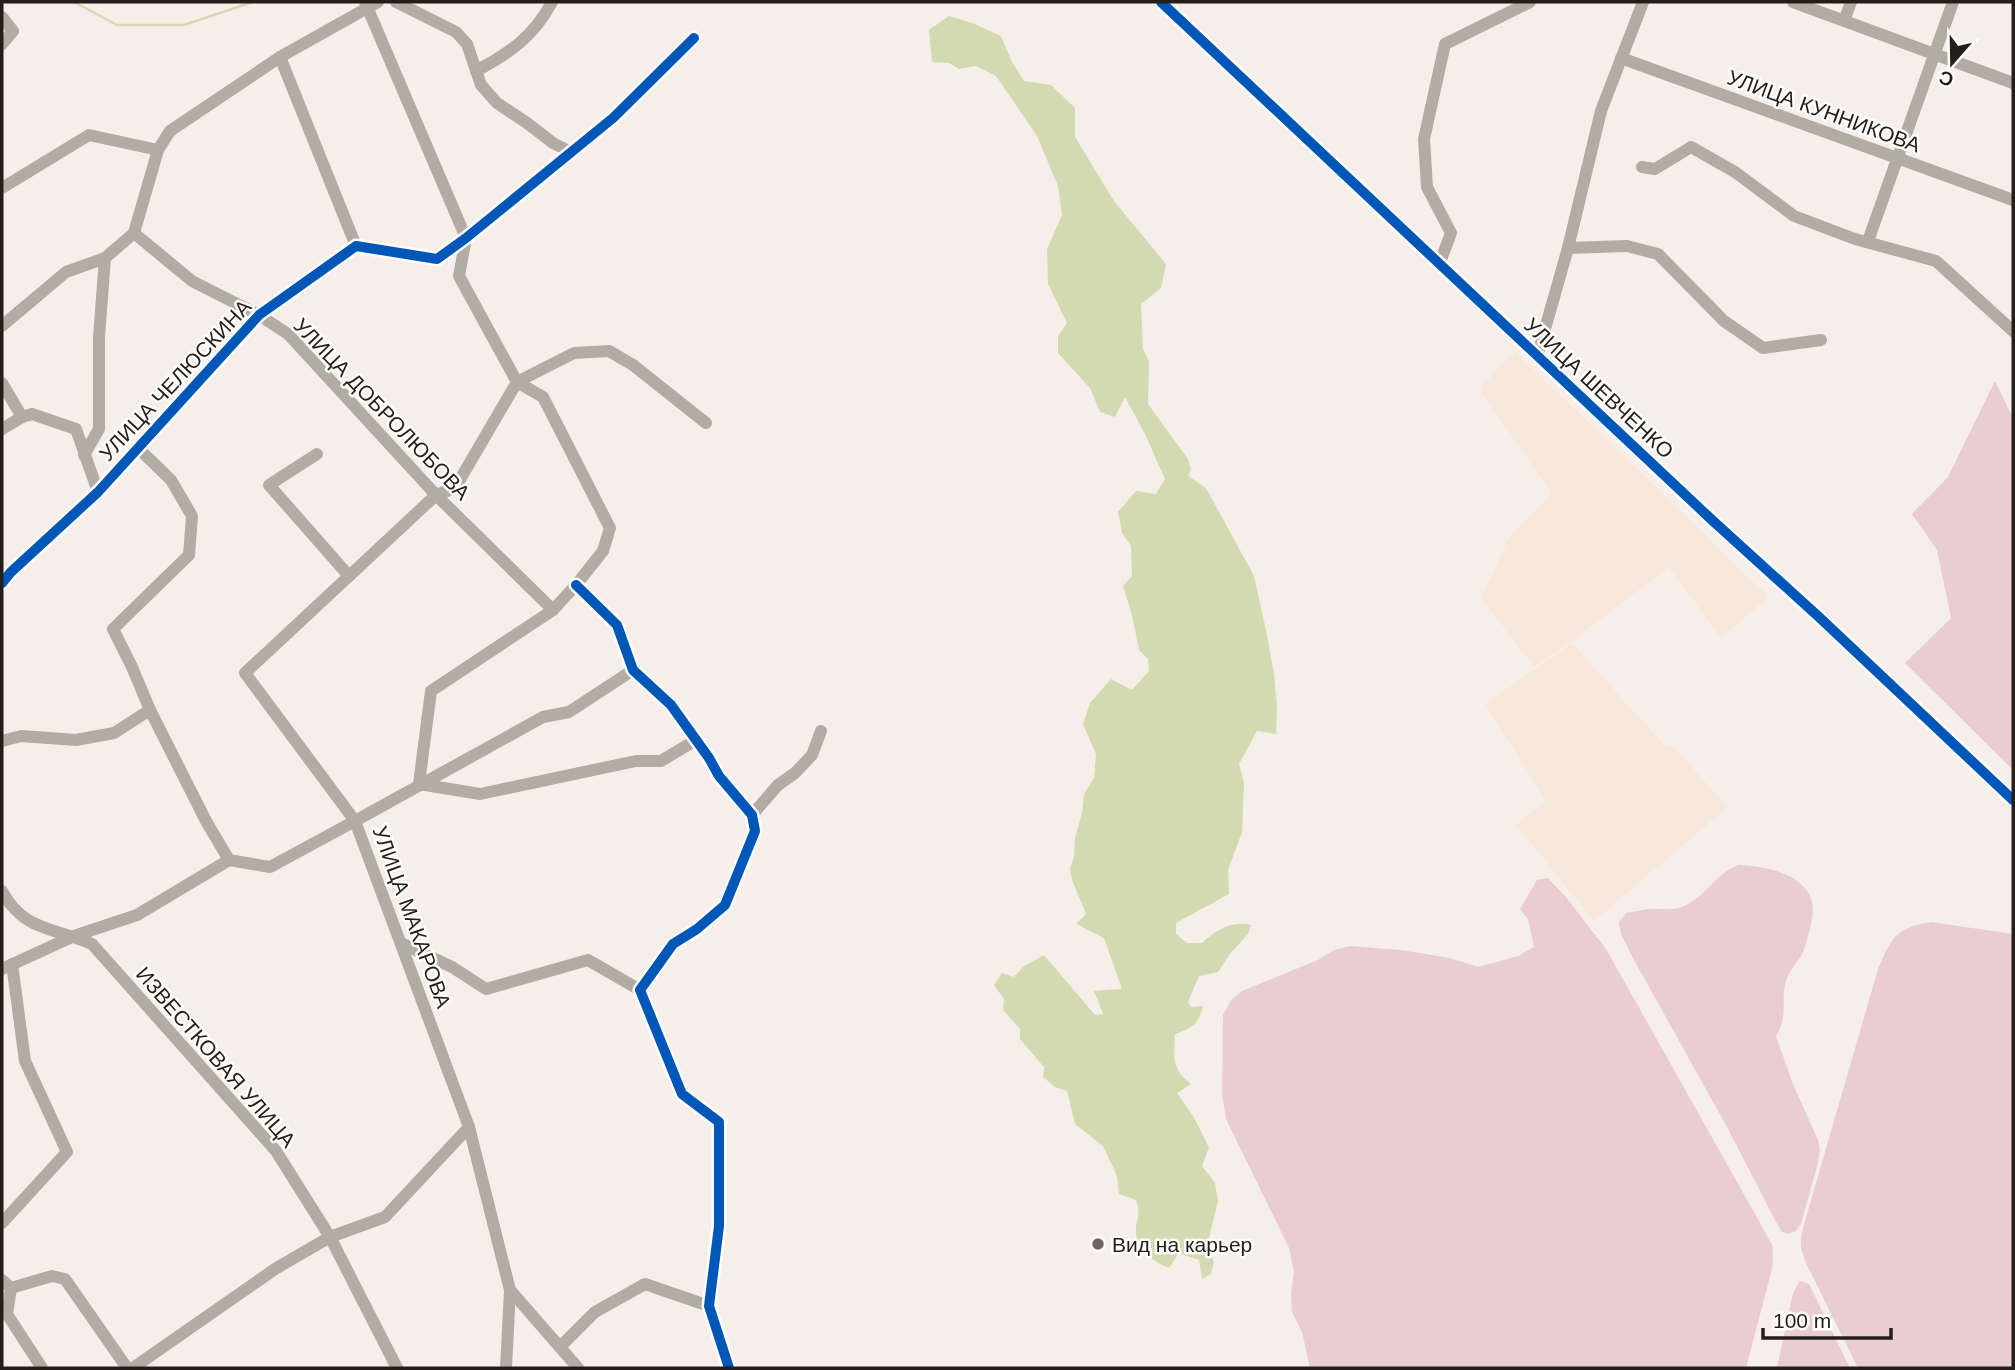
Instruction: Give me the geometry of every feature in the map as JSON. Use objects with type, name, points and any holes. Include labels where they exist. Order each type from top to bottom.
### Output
[{"type":"street","points":[[396,2],[456,32],[467,44],[481,85],[497,103],[552,144],[571,152]]},
{"type":"street","points":[[477,71],[501,58],[523,41],[539,25],[552,2]]},
{"type":"street","name":"УЛИЦА ШЕВЧЕНКО","points":[[1161,2],[2013,800]]},
{"type":"street","points":[[1439,265],[1451,233],[1427,187],[1424,139],[1445,44],[1530,2]]},
{"type":"street","points":[[1537,357],[1568,248],[1601,111],[1643,2]]},
{"type":"street","points":[[1793,2],[2013,83]]},
{"type":"street","points":[[1844,21],[1852,2]]},
{"type":"street","points":[[1868,241],[1953,2]]},
{"type":"street","points":[[2,326],[66,272],[105,258],[134,233],[158,150],[170,131],[280,57],[370,3],[466,238],[459,276],[517,382],[543,397],[610,528],[603,551],[552,610],[431,691],[419,784]]},
{"type":"street","points":[[2,17],[13,31],[2,44]]},
{"type":"street","points":[[280,57],[356,246],[436,259],[466,238],[613,118],[694,38]]},
{"type":"street","name":"УЛИЦА КУННИКОВА","points":[[1621,58],[2013,200]]},
{"type":"street","points":[[2,171],[5,185],[89,135],[158,150]]},
{"type":"street","points":[[1642,167],[1655,169],[1691,147],[1735,172],[1794,216],[1855,239],[1936,261],[2013,331]]},
{"type":"street","name":"УЛИЦА ДОБРОЛЮБОВА","points":[[134,233],[192,281],[259,315],[288,334],[436,495],[552,610]]},
{"type":"street","name":"УЛИЦА ЧЕЛЮСКИНА","points":[[2,583],[98,492],[259,315],[356,246]]},
{"type":"street","points":[[1568,248],[1627,246],[1658,254],[1724,321],[1763,348],[1821,340]]},
{"type":"street","points":[[84,455],[99,429],[99,337],[105,258]]},
{"type":"street","points":[[633,670],[569,712],[542,717],[355,821],[245,673],[436,495],[455,488],[517,382],[574,353],[609,351],[633,365],[706,423]]},
{"type":"street","points":[[2,383],[22,417]]},
{"type":"street","points":[[2,429],[32,414],[76,429],[98,492]]},
{"type":"street","points":[[2,1223],[67,1152],[25,1061],[7,967],[74,936],[137,915],[229,860],[206,821],[150,710],[113,629],[189,555],[192,516],[172,480],[138,448]]},
{"type":"street","points":[[317,454],[269,485],[349,576]]},
{"type":"street","points":[[2,562],[11,572]]},
{"type":"street","points":[[576,585],[617,625],[633,670],[671,705],[719,776],[752,815],[755,831],[725,905],[697,929],[673,944],[640,990]]},
{"type":"street","points":[[2,741],[20,736],[76,740],[114,733],[150,710]]},
{"type":"street","points":[[752,815],[778,785],[812,755],[821,731]]},
{"type":"street","points":[[419,784],[481,794],[636,761],[661,761],[696,740]]},
{"type":"street","name":"УЛИЦА МАКАРОВА","points":[[229,860],[270,867],[355,821],[469,1127],[510,1290],[578,1368]]},
{"type":"street","name":"ИЗВЕСТКОВАЯ УЛИЦА","points":[[2,891],[9,904],[34,926],[74,936],[92,944],[276,1151],[330,1237],[397,1368]]},
{"type":"street","points":[[401,943],[453,967],[485,989],[588,960],[640,990],[682,1094],[719,1122],[719,1226],[709,1306],[729,1368]]},
{"type":"street","points":[[133,1368],[275,1269],[330,1237],[385,1217],[469,1127]]},
{"type":"street","points":[[42,1368],[7,1314],[6,1284],[52,1276],[65,1279],[127,1368]]},
{"type":"street","points":[[559,1347],[595,1312],[645,1284],[709,1306]]},
{"type":"street","points":[[506,1368],[510,1290]]},
{"type":"shaded area","points":[[949,16],[1001,36],[1024,81],[1051,85],[1075,108],[1075,137],[1114,201],[1166,264],[1161,288],[1141,304],[1143,349],[1149,362],[1148,404],[1188,459],[1191,469],[1188,476],[1206,488],[1254,576],[1266,630],[1274,674],[1276,734],[1257,731],[1239,764],[1244,783],[1242,832],[1228,870],[1229,894],[1176,923],[1176,934],[1187,943],[1202,943],[1218,930],[1231,925],[1251,925],[1248,934],[1218,972],[1199,976],[1188,1002],[1191,1007],[1203,1006],[1199,1018],[1194,1025],[1175,1034],[1174,1056],[1177,1068],[1191,1084],[1177,1093],[1209,1147],[1202,1166],[1215,1183],[1218,1201],[1207,1246],[1214,1262],[1211,1274],[1202,1279],[1199,1260],[1179,1253],[1169,1268],[1152,1259],[1139,1245],[1136,1233],[1136,1200],[1119,1194],[1117,1176],[1103,1146],[1075,1124],[1067,1091],[1055,1087],[1043,1077],[1044,1067],[1020,1039],[1020,1029],[1003,1010],[1004,999],[994,985],[1002,973],[1014,977],[1024,966],[1044,955],[1095,1015],[1103,1014],[1094,991],[1122,989],[1104,938],[1076,924],[1086,914],[1070,868],[1084,794],[1094,778],[1096,754],[1083,724],[1090,703],[1111,679],[1132,690],[1149,671],[1148,659],[1139,650],[1123,586],[1132,576],[1131,546],[1122,533],[1118,512],[1136,491],[1156,494],[1165,479],[1125,397],[1115,417],[1100,412],[1090,388],[1058,353],[1058,336],[1067,323],[1048,284],[1047,249],[1062,215],[1058,186],[1037,136],[996,76],[976,66],[959,69],[949,63],[932,62],[929,30]]},
{"type":"shaded area","points":[[1515,351],[1769,597],[1721,638],[1669,567],[1534,667],[1481,598],[1511,534],[1552,494],[1479,389]]},
{"type":"shaded area","points":[[1995,381],[2013,418],[2013,770],[1905,663],[1951,618],[1937,550],[1912,514],[1948,477]]},
{"type":"shaded area","points":[[1572,643],[1667,748],[1672,745],[1728,807],[1594,921],[1516,825],[1546,801],[1485,704]]},
{"type":"shaded area","points":[[1739,865],[1771,869],[1792,878],[1808,892],[1812,902],[1809,933],[1802,954],[1787,978],[1783,1020],[1776,1036],[1820,1150],[1801,1224],[1796,1231],[1788,1234],[1782,1232],[1775,1220],[1727,1127],[1634,960],[1621,934],[1619,922],[1626,913],[1672,909],[1686,905],[1725,872]]},
{"type":"shaded area","points":[[1548,878],[1606,949],[1773,1247],[1772,1269],[1746,1368],[1310,1368],[1302,1332],[1292,1312],[1294,1272],[1289,1248],[1226,1119],[1222,1094],[1223,1015],[1231,1000],[1242,991],[1318,960],[1334,950],[1350,946],[1401,950],[1450,958],[1478,967],[1518,956],[1534,947],[1528,919],[1520,909],[1537,880]]},
{"type":"shaded area","points":[[1931,922],[2013,934],[2013,1368],[1858,1368],[1801,1248],[1801,1235],[1878,969],[1896,936],[1910,927]]},
{"type":"shaded area","points":[[1800,1281],[1809,1284],[1850,1368],[1777,1368],[1793,1293]]},
{"type":"waterway","points":[[74,2],[117,25],[184,25],[253,2]]},
{"type":"cycle path","points":[[1161,2],[2013,800]]},
{"type":"cycle path","points":[[2,583],[98,492],[259,315],[356,246],[437,259],[613,118],[694,38]]},
{"type":"cycle path","points":[[576,585],[617,625],[633,670],[671,705],[719,776],[752,815],[755,831],[725,905],[697,929],[673,944],[640,990],[682,1094],[719,1122],[719,1226],[709,1306],[729,1368]]},
{"type":"place","name":"Вид на карьер","points":[[1098,1244]]}]
